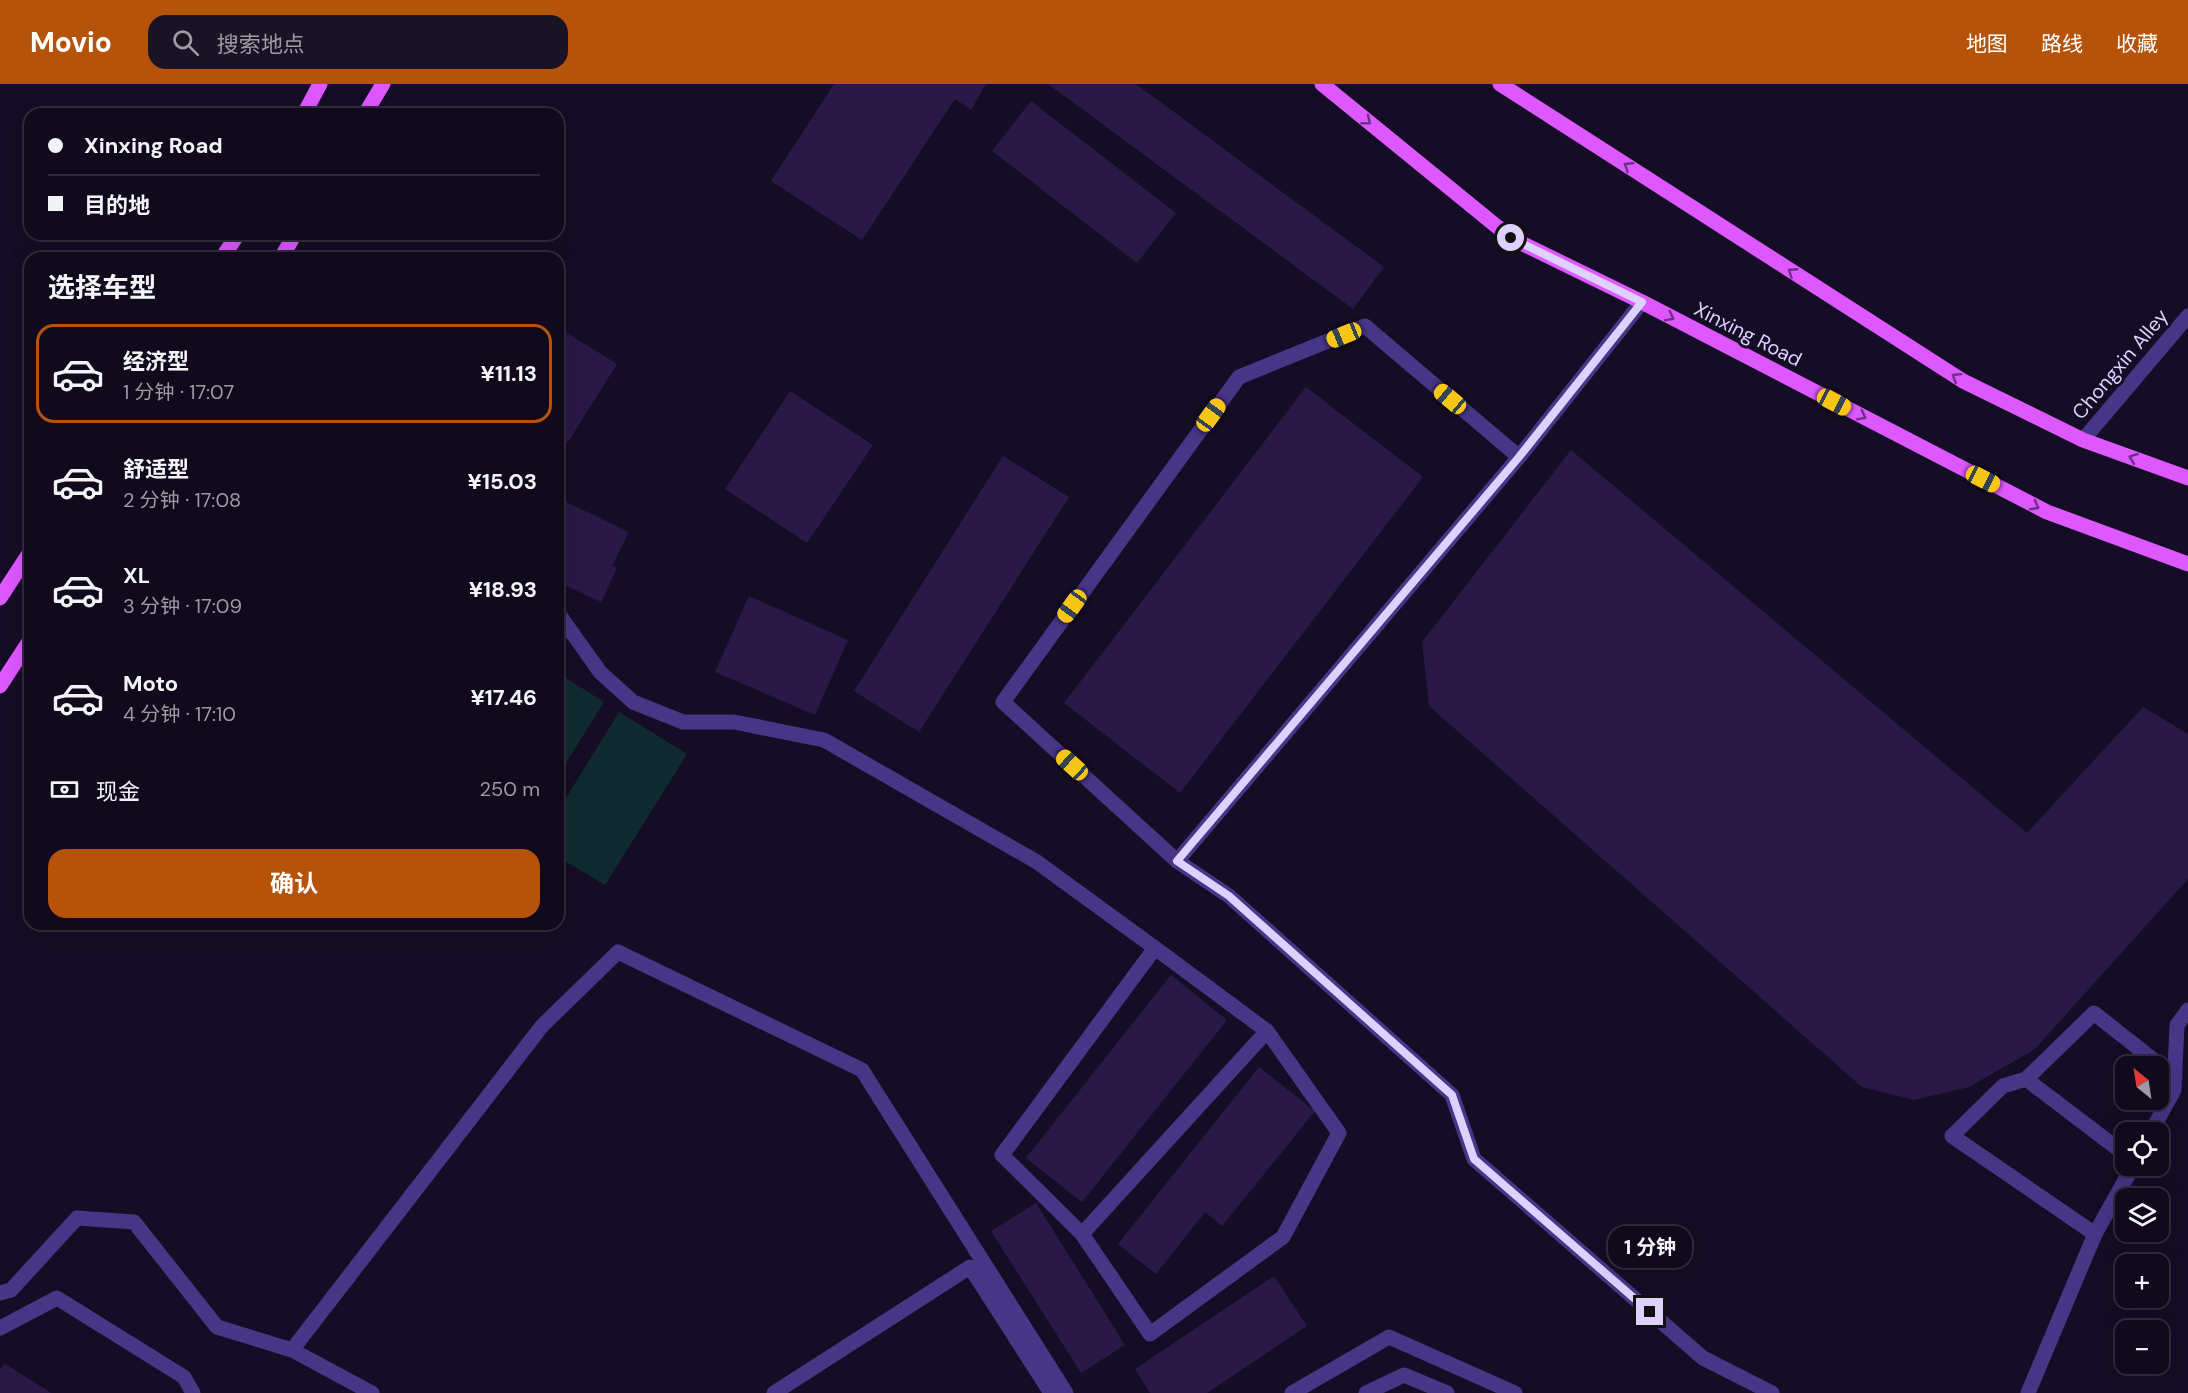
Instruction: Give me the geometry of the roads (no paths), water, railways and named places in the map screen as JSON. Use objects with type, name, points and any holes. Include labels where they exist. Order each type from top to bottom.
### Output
[{"type":"main road","points":[[307,108],[320,84]]},
{"type":"main road","points":[[369,108],[383,84]]},
{"type":"main road","name":"Xinxing Road","points":[[1322,84],[1511,238],[1642,302],[2047,512],[2188,564]]},
{"type":"main road","points":[[1500,84],[1963,381],[2083,440],[2188,478]]},
{"type":"main road","points":[[0,598],[24,561]]},
{"type":"main road","points":[[0,686],[24,649]]},
{"type":"street","points":[[1177,861],[1519,457],[1642,302]]},
{"type":"street","name":"Chongxin Alley","points":[[2083,440],[2188,316]]},
{"type":"street","points":[[1519,457],[1365,326],[1239,377],[1002,702],[1177,861],[1229,896],[1452,1095],[1474,1159],[1703,1358],[1772,1393]]},
{"type":"street","points":[[564,621],[600,672],[633,702],[683,722],[734,722],[824,740],[1037,861],[1155,948],[1267,1031],[1339,1133],[1283,1238],[1150,1334],[1082,1234],[1002,1155],[1155,948]]},
{"type":"street","points":[[292,1350],[542,1026],[618,952],[862,1070],[1066,1393]]},
{"type":"street","points":[[2156,1122],[2174,1090],[2176,1024],[2188,1010]]},
{"type":"street","points":[[2096,1234],[1952,1136],[2003,1086],[2026,1079],[2094,1013],[2175,1077]]},
{"type":"street","points":[[1082,1234],[1267,1031]]},
{"type":"street","points":[[2026,1079],[2115,1147]]},
{"type":"street","points":[[2028,1393],[2096,1234],[2128,1176]]},
{"type":"street","points":[[0,1293],[11,1290],[77,1218],[134,1221],[217,1327],[292,1350],[372,1393]]},
{"type":"street","points":[[774,1393],[970,1268],[1051,1393]]},
{"type":"street","points":[[0,1328],[57,1298],[184,1377],[193,1393]]},
{"type":"street","points":[[1292,1393],[1389,1337],[1515,1393]]},
{"type":"street","points":[[1366,1393],[1404,1375],[1447,1393]]}]
